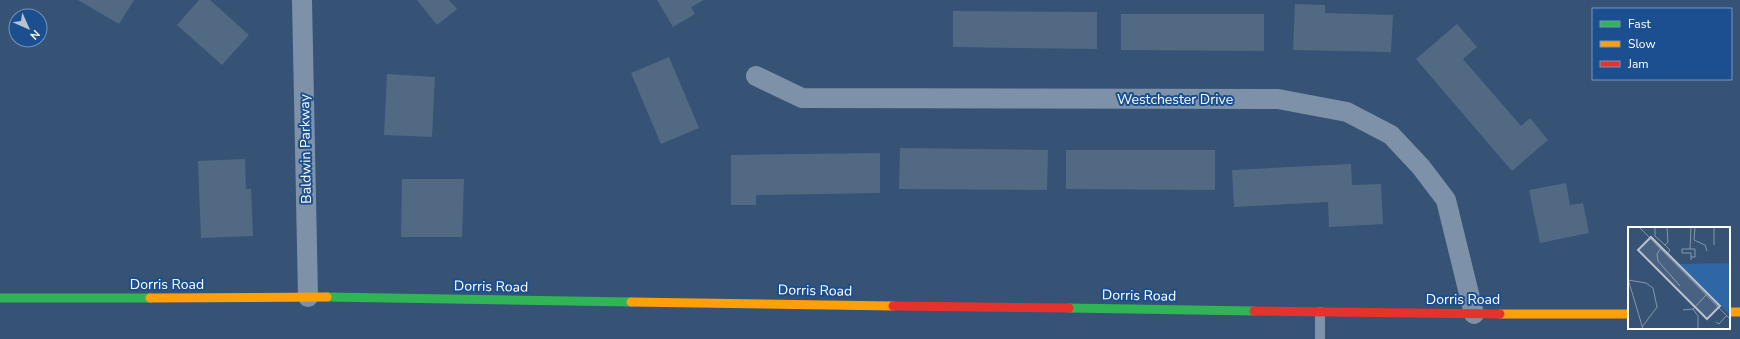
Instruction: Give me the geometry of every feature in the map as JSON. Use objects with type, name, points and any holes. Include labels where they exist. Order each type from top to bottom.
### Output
[{"type":"street","name":"Baldwin Parkway","points":[[302,0],[308,297]]},
{"type":"street","name":"Westchester Drive","points":[[756,76],[802,98],[1278,99],[1347,112],[1391,135],[1422,167],[1446,200],[1474,314]]},
{"type":"street","name":"Dorris Road","points":[[0,298],[308,297],[1474,314],[1628,314]]},
{"type":"lane","points":[[1320,312],[1320,339]]},
{"type":"building","points":[[78,0],[134,0],[119,24]]},
{"type":"building","points":[[199,0],[210,0],[249,35],[222,65],[177,25]]},
{"type":"building","points":[[417,0],[449,0],[457,9],[437,25]]},
{"type":"building","points":[[657,0],[704,0],[691,7],[695,14],[673,27]]},
{"type":"building","points":[[1295,4],[1325,5],[1325,13],[1393,15],[1391,52],[1293,50]]},
{"type":"building","points":[[953,11],[1097,12],[1097,49],[953,47]]},
{"type":"building","points":[[1121,14],[1264,14],[1264,51],[1121,50]]},
{"type":"building","points":[[1457,24],[1477,47],[1463,59],[1521,126],[1530,118],[1548,140],[1512,171],[1416,59]]},
{"type":"building","points":[[669,57],[699,128],[661,144],[631,73]]},
{"type":"building","points":[[387,74],[435,77],[432,137],[384,135]]},
{"type":"building","points":[[900,148],[1048,150],[1047,190],[899,189]]},
{"type":"building","points":[[1066,150],[1215,150],[1215,190],[1066,189]]},
{"type":"building","points":[[880,153],[880,193],[756,195],[756,205],[731,205],[731,155]]},
{"type":"building","points":[[245,159],[246,189],[251,189],[253,236],[201,238],[198,161]]},
{"type":"building","points":[[1351,164],[1352,185],[1381,184],[1383,224],[1329,227],[1328,202],[1234,207],[1232,170]]},
{"type":"building","points":[[402,179],[464,179],[462,237],[401,237]]},
{"type":"building","points":[[1566,183],[1570,205],[1583,203],[1589,233],[1540,243],[1529,190]]},
{"type":"traffic: fast","points":[[327,297],[631,302]]},
{"type":"traffic: fast","points":[[0,298],[150,298]]},
{"type":"traffic: fast","points":[[1069,308],[1254,311]]},
{"type":"traffic: slow","points":[[150,298],[327,297]]},
{"type":"traffic: slow","points":[[631,302],[893,306]]},
{"type":"traffic: slow","points":[[1730,312],[1740,312]]},
{"type":"traffic: slow","points":[[1500,314],[1628,314]]},
{"type":"traffic: jam","points":[[893,306],[1069,308]]},
{"type":"traffic: jam","points":[[1254,311],[1500,314]]}]
